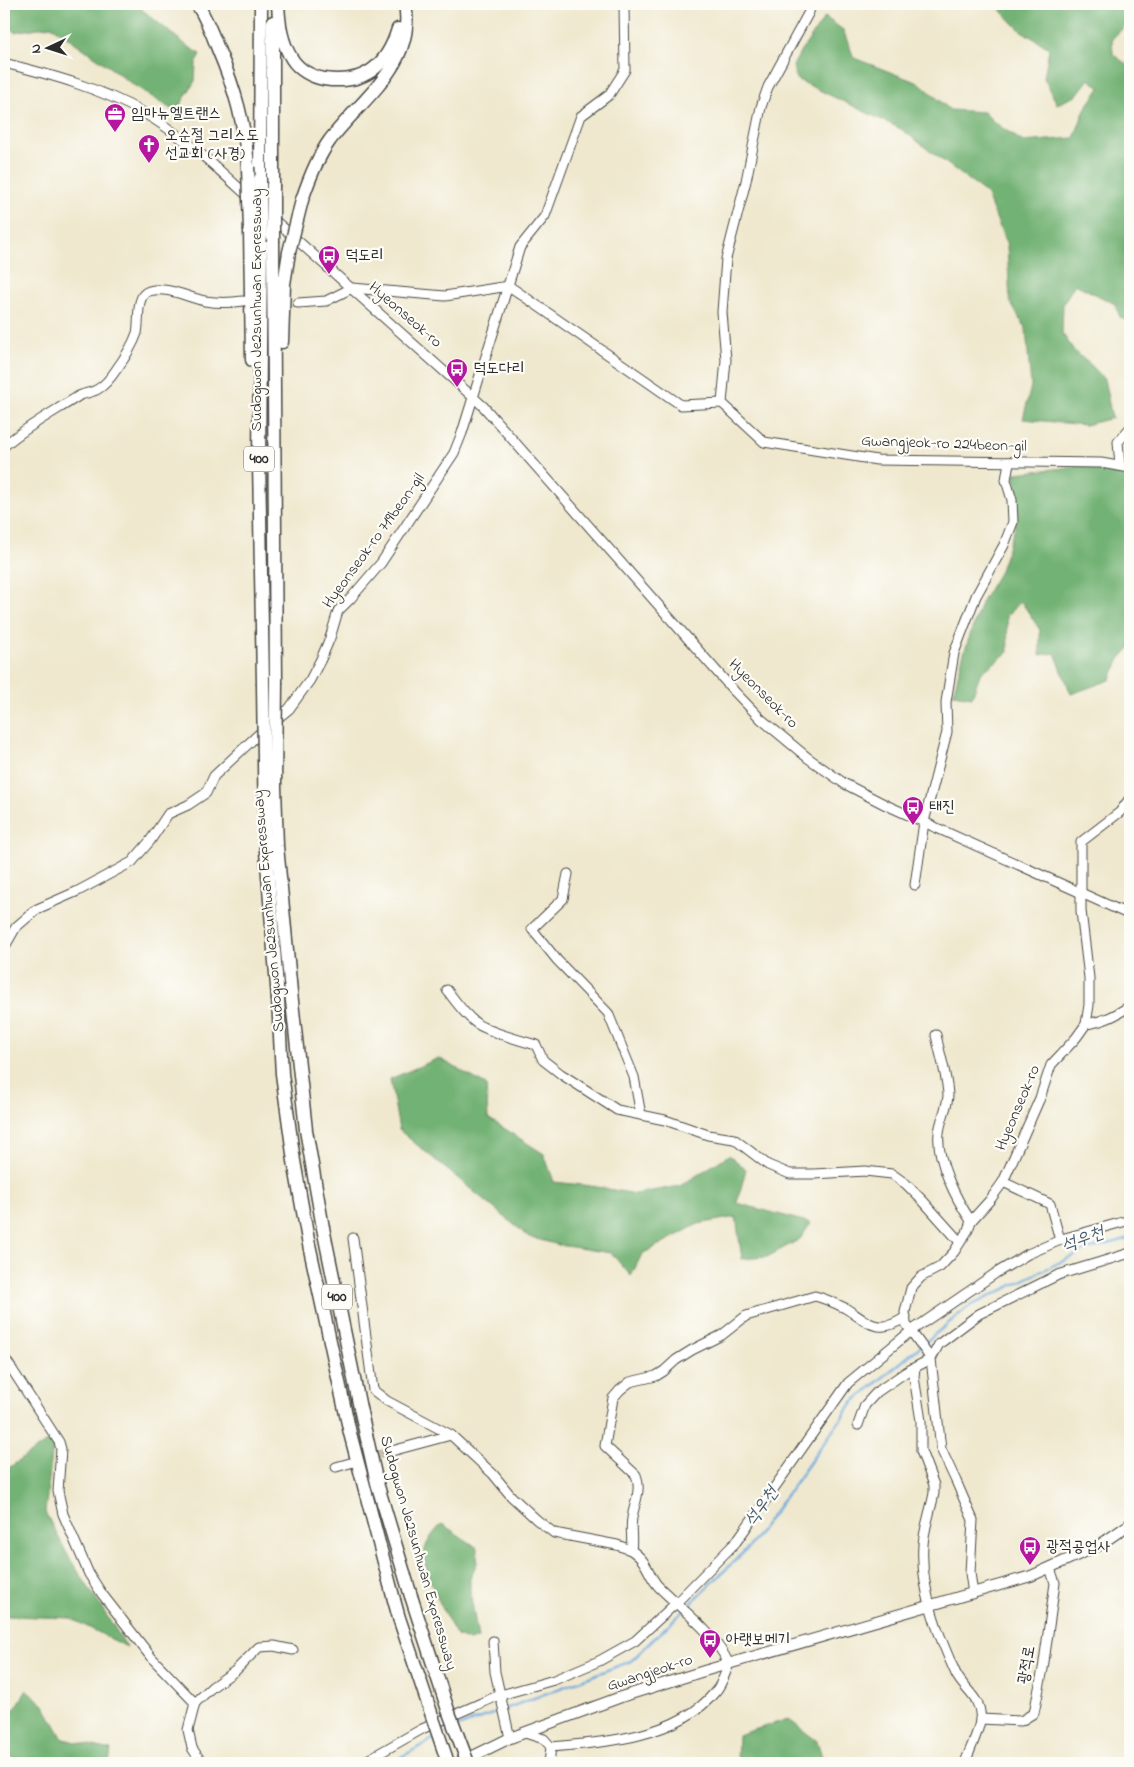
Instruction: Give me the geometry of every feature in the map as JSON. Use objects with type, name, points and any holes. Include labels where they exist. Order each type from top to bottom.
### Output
[{"type":"highway","points":[[196,4],[205,16],[236,94],[242,119],[255,233]]},
{"type":"highway","name":"Sudogwon Je2sunhwan Expressway","points":[[261,4],[260,179],[255,233],[252,356],[259,461],[277,846],[306,1130],[331,1265],[377,1482],[411,1596],[448,1710],[468,1763]]},
{"type":"highway","name":"Sudogwon Je2sunhwan Expressway","points":[[273,4],[276,555],[269,683],[265,839],[282,1074],[294,1161],[308,1240],[350,1433],[399,1618],[448,1763]]},
{"type":"highway","points":[[278,4],[280,29],[284,44],[293,61],[305,72],[317,78],[336,81],[353,80],[367,74],[380,62],[394,42],[399,27],[398,4]]},
{"type":"highway","points":[[276,555],[284,294],[289,252],[302,200],[311,174],[328,142],[394,66],[400,52],[405,30],[407,13],[405,4]]},
{"type":"main road","points":[[971,1595],[1050,1568],[1098,1546],[1130,1524]]},
{"type":"main road","name":"Gwangjeok-ro","points":[[459,1763],[510,1738],[621,1697],[971,1595]]},
{"type":"street","name":"Hyeonseok-ro 719beon-gil","points":[[4,948],[16,927],[37,909],[78,891],[132,862],[150,841],[168,814],[188,805],[206,793],[214,776],[262,731],[289,709],[299,697],[322,659],[338,611],[381,563],[454,453],[462,433],[520,247],[545,216],[581,116],[610,94],[625,70],[624,4]]},
{"type":"street","points":[[298,303],[326,301],[342,295],[352,288],[445,296],[509,286],[681,405],[722,403],[726,360],[722,312],[726,259],[746,181],[761,107],[768,88],[809,12],[811,4]]},
{"type":"street","name":"Hyeonseok-ro","points":[[4,63],[103,92],[144,113],[191,145],[473,396],[734,691],[761,719],[808,758],[845,784],[886,805],[1130,915]]},
{"type":"street","points":[[4,446],[22,431],[79,396],[98,390],[103,385],[117,369],[137,334],[140,300],[144,294],[150,291],[168,290],[217,303],[243,301]]},
{"type":"street","name":"Gwangjeok-ro 224beon-gil","points":[[722,403],[764,442],[877,460],[1101,463],[1130,468]]},
{"type":"street","points":[[1120,465],[1118,442],[1130,428]]},
{"type":"street","points":[[915,886],[924,822],[947,732],[946,702],[954,653],[976,596],[1004,546],[1013,522],[1012,500],[1006,480],[1009,462]]},
{"type":"street","points":[[1130,798],[1120,812],[1108,823],[1091,833],[1081,842],[1081,911],[1089,978],[1089,1005],[1086,1024],[1109,1018],[1130,1006]]},
{"type":"street","points":[[568,874],[563,898],[532,929],[557,960],[608,1013],[634,1077],[641,1115]]},
{"type":"street","points":[[447,990],[460,1008],[477,1024],[517,1040],[536,1045],[543,1060],[561,1074],[617,1110],[665,1120],[708,1135],[734,1139],[768,1165],[790,1174],[865,1171],[892,1174],[906,1184],[924,1202],[959,1242]]},
{"type":"street","name":"Hyeonseok-ro","points":[[906,1317],[905,1312],[911,1288],[921,1277],[940,1267],[954,1252],[968,1230],[971,1221],[1003,1182],[1040,1098],[1051,1065],[1086,1024]]},
{"type":"street","points":[[936,1035],[948,1098],[939,1130],[938,1145],[953,1192],[971,1221]]},
{"type":"street","points":[[1003,1182],[1050,1204],[1060,1240]]},
{"type":"street","points":[[362,1763],[422,1729],[500,1695],[554,1680],[599,1661],[635,1640],[676,1603],[736,1542],[848,1383],[911,1331],[996,1273],[1028,1254],[1060,1240],[1130,1220]]},
{"type":"street","points":[[353,1238],[373,1390],[387,1401],[451,1435],[493,1474],[517,1501],[554,1532],[617,1545],[630,1550],[643,1561],[652,1579],[720,1647],[729,1664],[717,1690],[702,1706],[675,1723],[632,1737],[550,1746]]},
{"type":"street","points":[[858,1424],[865,1405],[877,1392],[894,1379],[915,1368],[930,1356],[940,1344],[979,1314],[1058,1275],[1130,1253]]},
{"type":"street","points":[[630,1550],[632,1518],[638,1493],[638,1482],[636,1475],[605,1446],[614,1398],[630,1382],[656,1376],[692,1350],[722,1335],[746,1316],[815,1296],[825,1298],[868,1322],[881,1327],[891,1325],[906,1317],[906,1324],[930,1356],[940,1450],[973,1520],[970,1573],[971,1595]]},
{"type":"street","points":[[4,1357],[62,1449],[58,1491],[63,1514],[89,1574],[102,1594],[152,1657],[195,1703]]},
{"type":"street","points":[[915,1368],[914,1377],[921,1421],[921,1450],[934,1485],[923,1543],[922,1564],[946,1650],[958,1677],[978,1702],[980,1719],[965,1763]]},
{"type":"street","points":[[388,1452],[451,1435]]},
{"type":"street","points":[[336,1467],[350,1463]]},
{"type":"street","name":"광적로","points":[[980,1719],[1021,1721],[1034,1713],[1043,1670],[1055,1583],[1050,1568]]},
{"type":"street","points":[[492,1641],[495,1672],[510,1738]]},
{"type":"street","points":[[202,1763],[192,1748],[188,1730],[195,1703],[212,1687],[235,1671],[259,1647],[274,1646],[294,1650]]},
{"type":"street","points":[[525,1733],[544,1739],[550,1746],[549,1763]]},
{"type":"green space","points":[[4,4],[135,4],[200,54],[196,64],[195,81],[176,112],[132,84],[51,26],[14,32],[4,15]]},
{"type":"green space","points":[[995,4],[1130,4],[1130,21],[1112,39],[1113,54],[1130,67],[1130,321],[1120,317],[1115,304],[1075,284],[1063,304],[1062,333],[1075,352],[1104,379],[1112,418],[1085,425],[1023,419],[1031,386],[1026,329],[1010,302],[1007,245],[986,193],[901,129],[796,79],[793,66],[801,51],[825,17],[843,30],[854,58],[921,84],[950,110],[984,112],[994,122],[1023,142],[1074,138],[1085,109],[1100,88],[1089,79],[1076,96],[1057,104],[1044,78],[1049,48],[1020,30]]},
{"type":"green space","points":[[1101,466],[1130,476],[1130,648],[1120,659],[1110,680],[1071,694],[1055,653],[1040,655],[1040,630],[1021,601],[1007,616],[1008,652],[980,674],[972,697],[953,694],[963,656],[981,603],[999,573],[1015,527],[1015,473]]},
{"type":"green space","points":[[439,1058],[486,1085],[488,1118],[544,1154],[554,1182],[592,1186],[635,1194],[680,1186],[729,1155],[746,1169],[737,1203],[811,1223],[800,1239],[767,1257],[742,1259],[736,1217],[698,1224],[642,1254],[631,1276],[611,1253],[559,1245],[529,1237],[399,1130],[390,1079]]},
{"type":"green space","points":[[54,1437],[45,1512],[70,1559],[127,1647],[70,1618],[8,1616],[4,1614],[4,1471]]},
{"type":"green space","points":[[442,1524],[478,1548],[477,1563],[470,1578],[470,1591],[478,1638],[469,1641],[457,1636],[453,1629],[436,1595],[424,1562],[428,1541]]},
{"type":"green space","points":[[27,1690],[44,1705],[63,1739],[111,1750],[109,1763],[40,1763],[37,1758],[4,1758],[4,1710],[15,1709]]},
{"type":"green space","points":[[788,1719],[817,1741],[824,1763],[737,1763],[738,1735]]},
{"type":"waterway","name":"석우천","points":[[458,1727],[631,1661],[750,1546],[853,1402],[968,1307],[1083,1251],[1130,1238]]},
{"type":"waterway","name":"석우천","points":[[391,1763],[435,1738]]},
{"type":"tunnel","points":[[352,1463],[388,1452]]},
{"type":"place","name":"임마뉴엘트랜스","points":[[115,133]]},
{"type":"place","name":"오순절 그리스도 선교회 (사경)","points":[[149,164]]},
{"type":"place","name":"덕도리","points":[[329,275]]},
{"type":"place","name":"덕도다리","points":[[457,388]]},
{"type":"place","name":"태진","points":[[913,826]]},
{"type":"place","name":"광적공업사","points":[[1030,1566]]},
{"type":"place","name":"아랫보메기","points":[[710,1659]]}]
